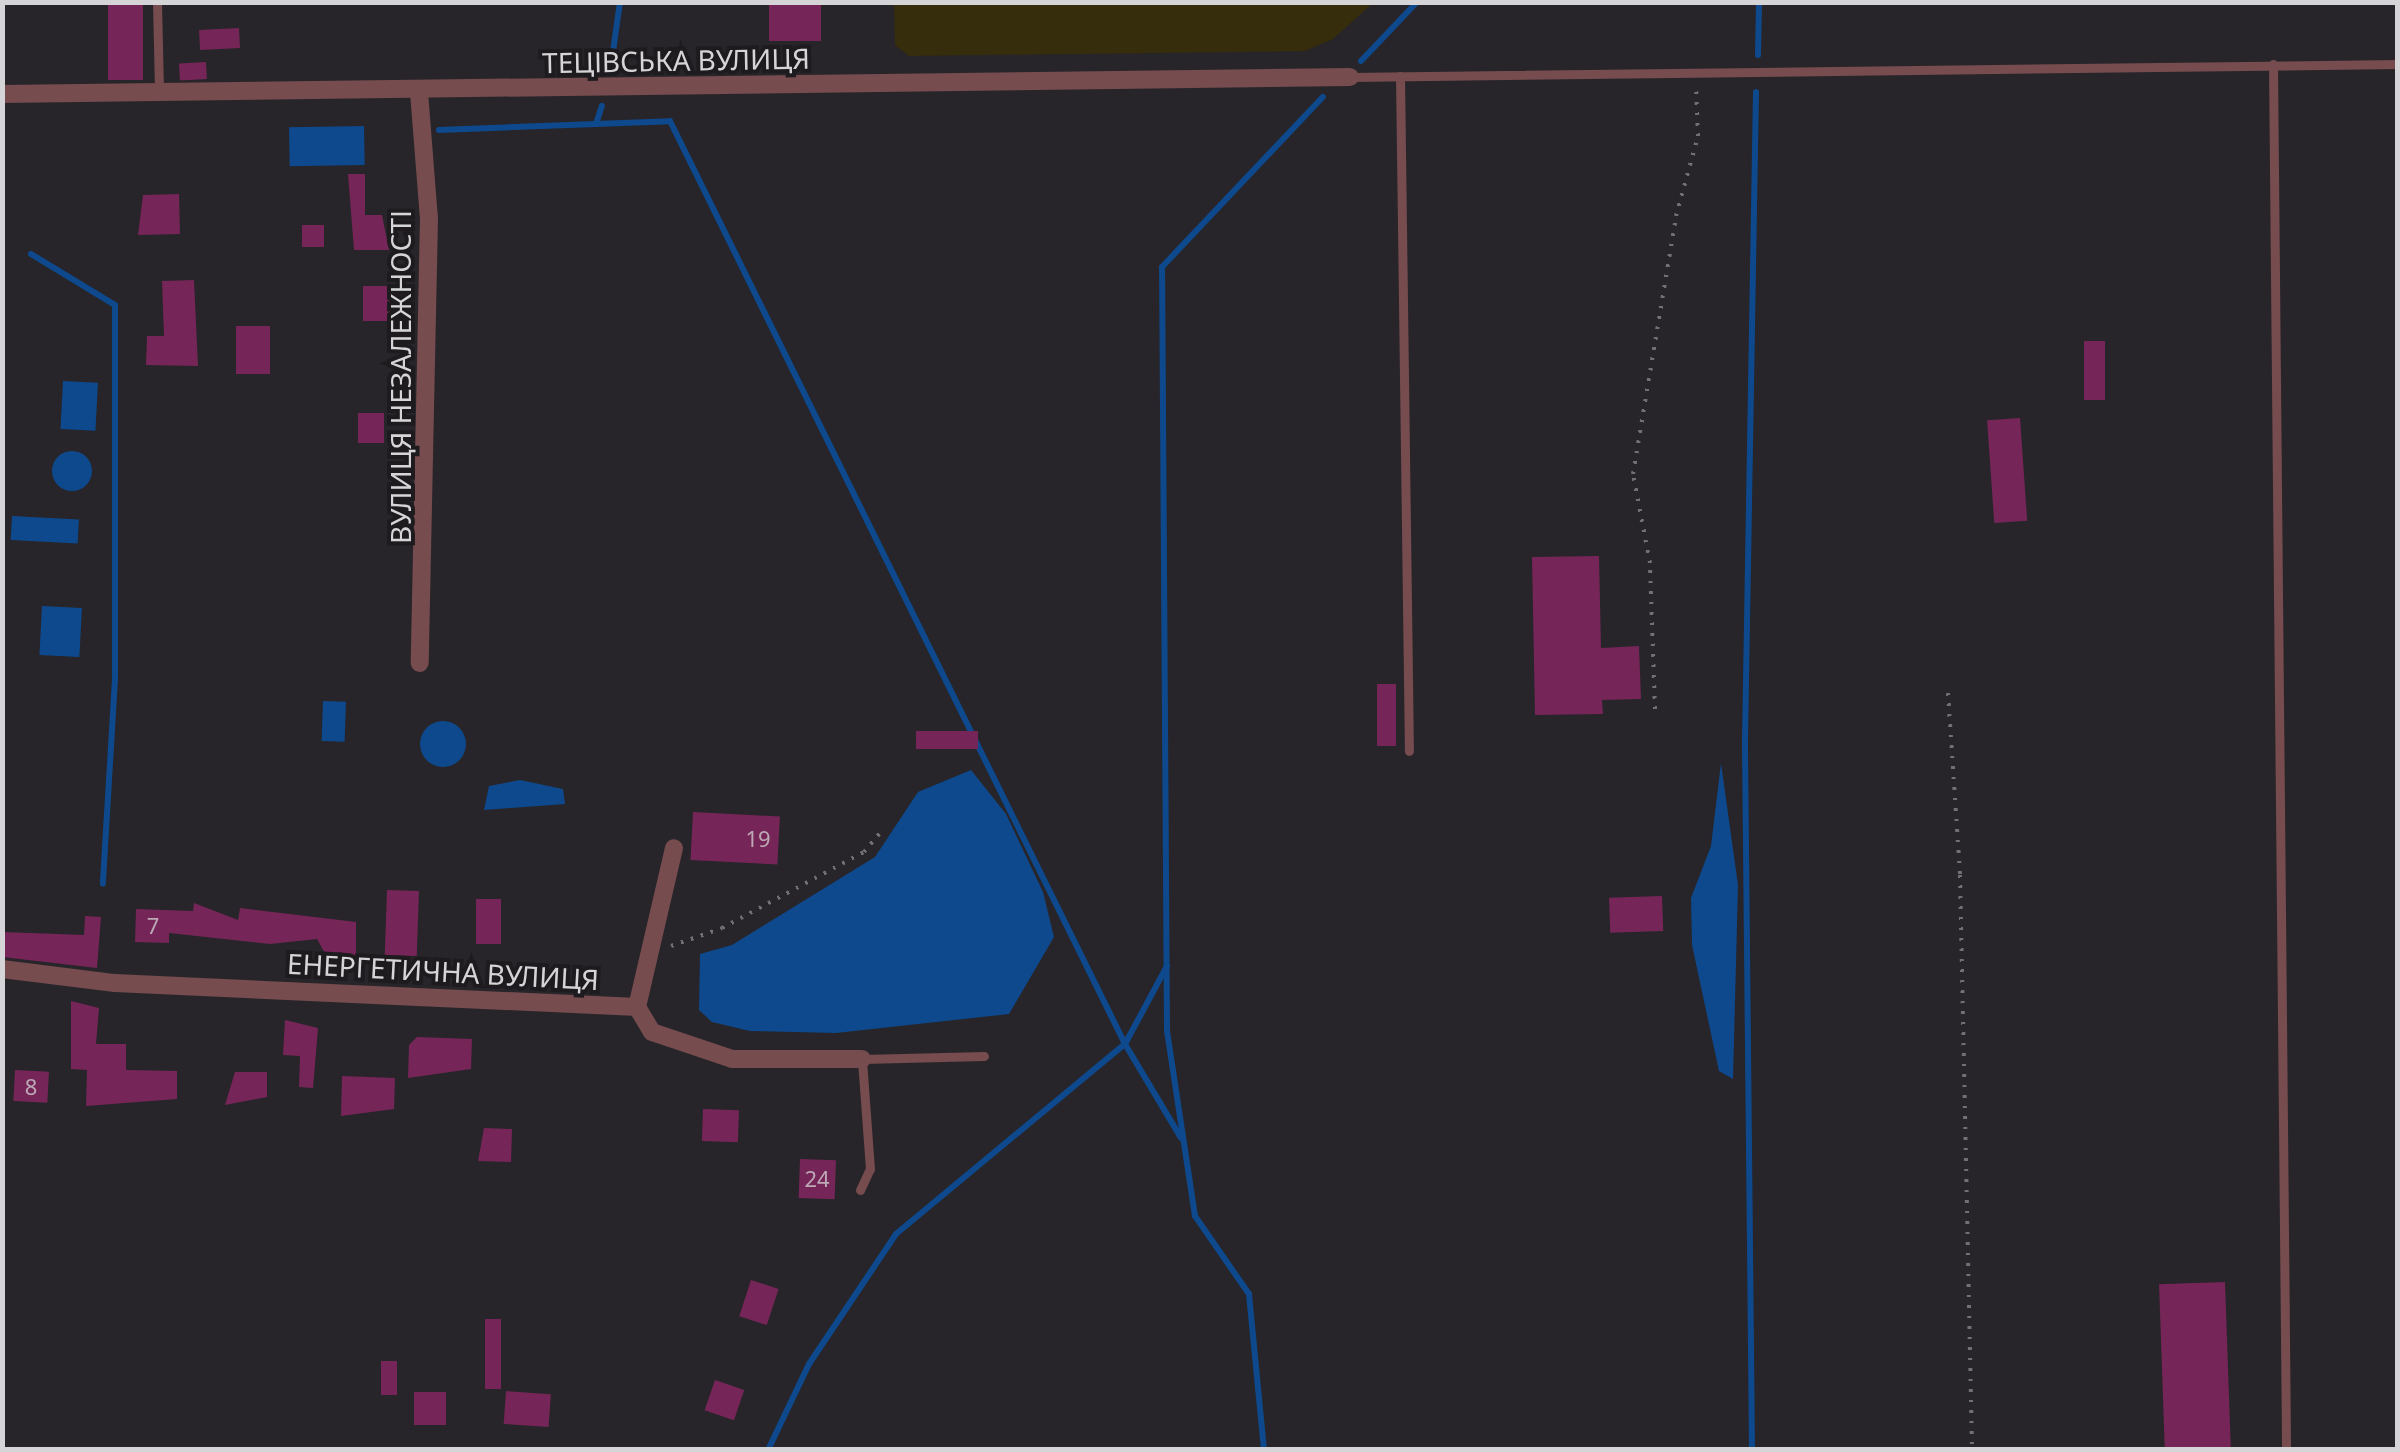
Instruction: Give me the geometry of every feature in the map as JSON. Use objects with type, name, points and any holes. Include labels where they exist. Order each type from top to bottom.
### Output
[{"type":"street","name":"ТЕЦІВСЬКА ВУЛИЦЯ","points":[[2,94],[158,96],[1350,77]]},
{"type":"street","name":"ВУЛИЦЯ НЕЗАЛЕЖНОСТІ","points":[[419,92],[429,218],[420,662]]},
{"type":"street","points":[[638,1006],[674,848]]},
{"type":"street","name":"ЕНЕРГЕТИЧНА ВУЛИЦЯ","points":[[2,969],[114,984],[638,1006],[652,1032],[732,1059],[862,1059]]},
{"type":"lane","points":[[158,2],[158,96]]},
{"type":"lane","points":[[2273,64],[2286,1450]]},
{"type":"lane","points":[[1350,77],[1696,76],[2398,64]]},
{"type":"lane","points":[[1400,76],[1409,751]]},
{"type":"lane","points":[[860,1190],[870,1169],[862,1059],[984,1056]]},
{"type":"path","points":[[1655,708],[1650,563],[1633,474],[1676,216],[1698,136],[1696,76]]},
{"type":"path","points":[[1948,693],[1960,875],[1972,1450]]},
{"type":"path","points":[[654,948],[722,928],[864,852],[880,834]]},
{"type":"sand","points":[[894,3],[1373,3],[1333,39],[1305,51],[909,56],[895,45]]},
{"type":"water","points":[[364,126],[365,165],[290,166],[289,127]]},
{"type":"water","points":[[63,381],[98,383],[95,431],[60,429]]},
{"type":"water","points":[[72,451],[86,457],[92,471],[86,485],[72,491],[58,485],[52,471],[58,457]]},
{"type":"water","points":[[12,516],[79,520],[78,543],[11,540]]},
{"type":"water","points":[[42,606],[82,608],[79,657],[39,655]]},
{"type":"water","points":[[323,701],[346,702],[345,742],[322,741]]},
{"type":"water","points":[[443,721],[459,728],[466,744],[459,760],[443,767],[427,760],[420,744],[427,728]]},
{"type":"water","points":[[1721,763],[1738,885],[1733,1079],[1719,1071],[1692,945],[1691,898],[1711,846]]},
{"type":"water","points":[[971,770],[1006,814],[1043,892],[1054,937],[1009,1014],[836,1033],[750,1031],[712,1022],[699,1010],[700,954],[732,945],[875,857],[918,792]]},
{"type":"water","points":[[520,780],[563,789],[565,804],[484,810],[489,786]]},
{"type":"building","points":[[108,2],[143,2],[143,80],[108,80]]},
{"type":"building","points":[[769,2],[821,2],[821,41],[769,41]]},
{"type":"building","points":[[239,28],[240,48],[200,50],[199,30]]},
{"type":"building","points":[[206,62],[207,79],[180,80],[179,63]]},
{"type":"building","points":[[348,174],[365,174],[365,215],[382,215],[389,250],[354,250]]},
{"type":"building","points":[[179,194],[180,234],[138,235],[143,195]]},
{"type":"building","points":[[302,225],[324,225],[324,247],[302,247]]},
{"type":"building","points":[[194,280],[198,366],[146,365],[147,336],[164,336],[162,281]]},
{"type":"building","points":[[363,286],[390,286],[390,321],[363,321]]},
{"type":"building","points":[[236,326],[270,326],[270,374],[236,374]]},
{"type":"building","points":[[2084,341],[2105,341],[2105,400],[2084,400]]},
{"type":"building","points":[[358,413],[384,413],[384,443],[358,443]]},
{"type":"building","points":[[2020,418],[2027,521],[1994,523],[1987,420]]},
{"type":"building","points":[[1599,556],[1601,648],[1639,646],[1641,699],[1602,700],[1603,714],[1535,715],[1532,557]]},
{"type":"building","points":[[1377,684],[1396,684],[1396,746],[1377,746]]},
{"type":"building","points":[[916,731],[978,731],[978,749],[916,749]]},
{"type":"building","points":[[693,812],[780,817],[777,864],[690,860]]},
{"type":"building","points":[[387,890],[419,891],[417,956],[385,955]]},
{"type":"building","points":[[1662,896],[1663,931],[1610,933],[1609,898]]},
{"type":"building","points":[[476,899],[501,899],[501,944],[476,944]]},
{"type":"building","points":[[194,903],[238,920],[240,908],[356,922],[356,957],[327,957],[317,939],[270,944],[169,933],[169,943],[135,942],[136,909],[193,911]]},
{"type":"building","points":[[85,916],[101,917],[97,968],[2,957],[2,932],[84,935]]},
{"type":"building","points":[[71,1001],[99,1008],[96,1044],[126,1044],[126,1070],[177,1071],[177,1099],[86,1106],[87,1070],[71,1069]]},
{"type":"building","points":[[285,1020],[318,1028],[313,1088],[299,1087],[300,1056],[283,1055]]},
{"type":"building","points":[[417,1037],[472,1039],[471,1069],[408,1078],[409,1045]]},
{"type":"building","points":[[15,1070],[49,1072],[47,1103],[13,1101]]},
{"type":"building","points":[[235,1072],[267,1072],[267,1097],[225,1105]]},
{"type":"building","points":[[342,1076],[395,1078],[394,1109],[341,1116]]},
{"type":"building","points":[[703,1109],[739,1110],[738,1142],[702,1141]]},
{"type":"building","points":[[484,1128],[512,1129],[511,1162],[478,1161]]},
{"type":"building","points":[[800,1159],[836,1160],[835,1199],[799,1198]]},
{"type":"building","points":[[751,1280],[779,1289],[767,1325],[739,1316]]},
{"type":"building","points":[[2225,1282],[2231,1450],[2165,1450],[2159,1284]]},
{"type":"building","points":[[485,1319],[501,1319],[501,1389],[485,1389]]},
{"type":"building","points":[[381,1361],[397,1361],[397,1395],[381,1395]]},
{"type":"building","points":[[715,1380],[744,1390],[734,1420],[705,1410]]},
{"type":"building","points":[[506,1391],[551,1394],[549,1427],[504,1424]]},
{"type":"building","points":[[414,1392],[446,1392],[446,1425],[414,1425]]},
{"type":"waterway","points":[[610,73],[620,2]]},
{"type":"waterway","points":[[1361,61],[1417,2]]},
{"type":"waterway","points":[[1758,55],[1759,2]]},
{"type":"waterway","points":[[1752,1450],[1745,741],[1756,92]]},
{"type":"waterway","points":[[1264,1450],[1249,1294],[1195,1216],[1167,1031],[1162,267],[1323,97]]},
{"type":"waterway","points":[[596,124],[602,106]]},
{"type":"waterway","points":[[439,130],[670,121],[1125,1044],[1181,1138]]},
{"type":"waterway","points":[[31,254],[115,305],[115,679],[103,884]]},
{"type":"waterway","points":[[768,1450],[809,1364],[896,1234],[1125,1044],[1167,966]]}]
